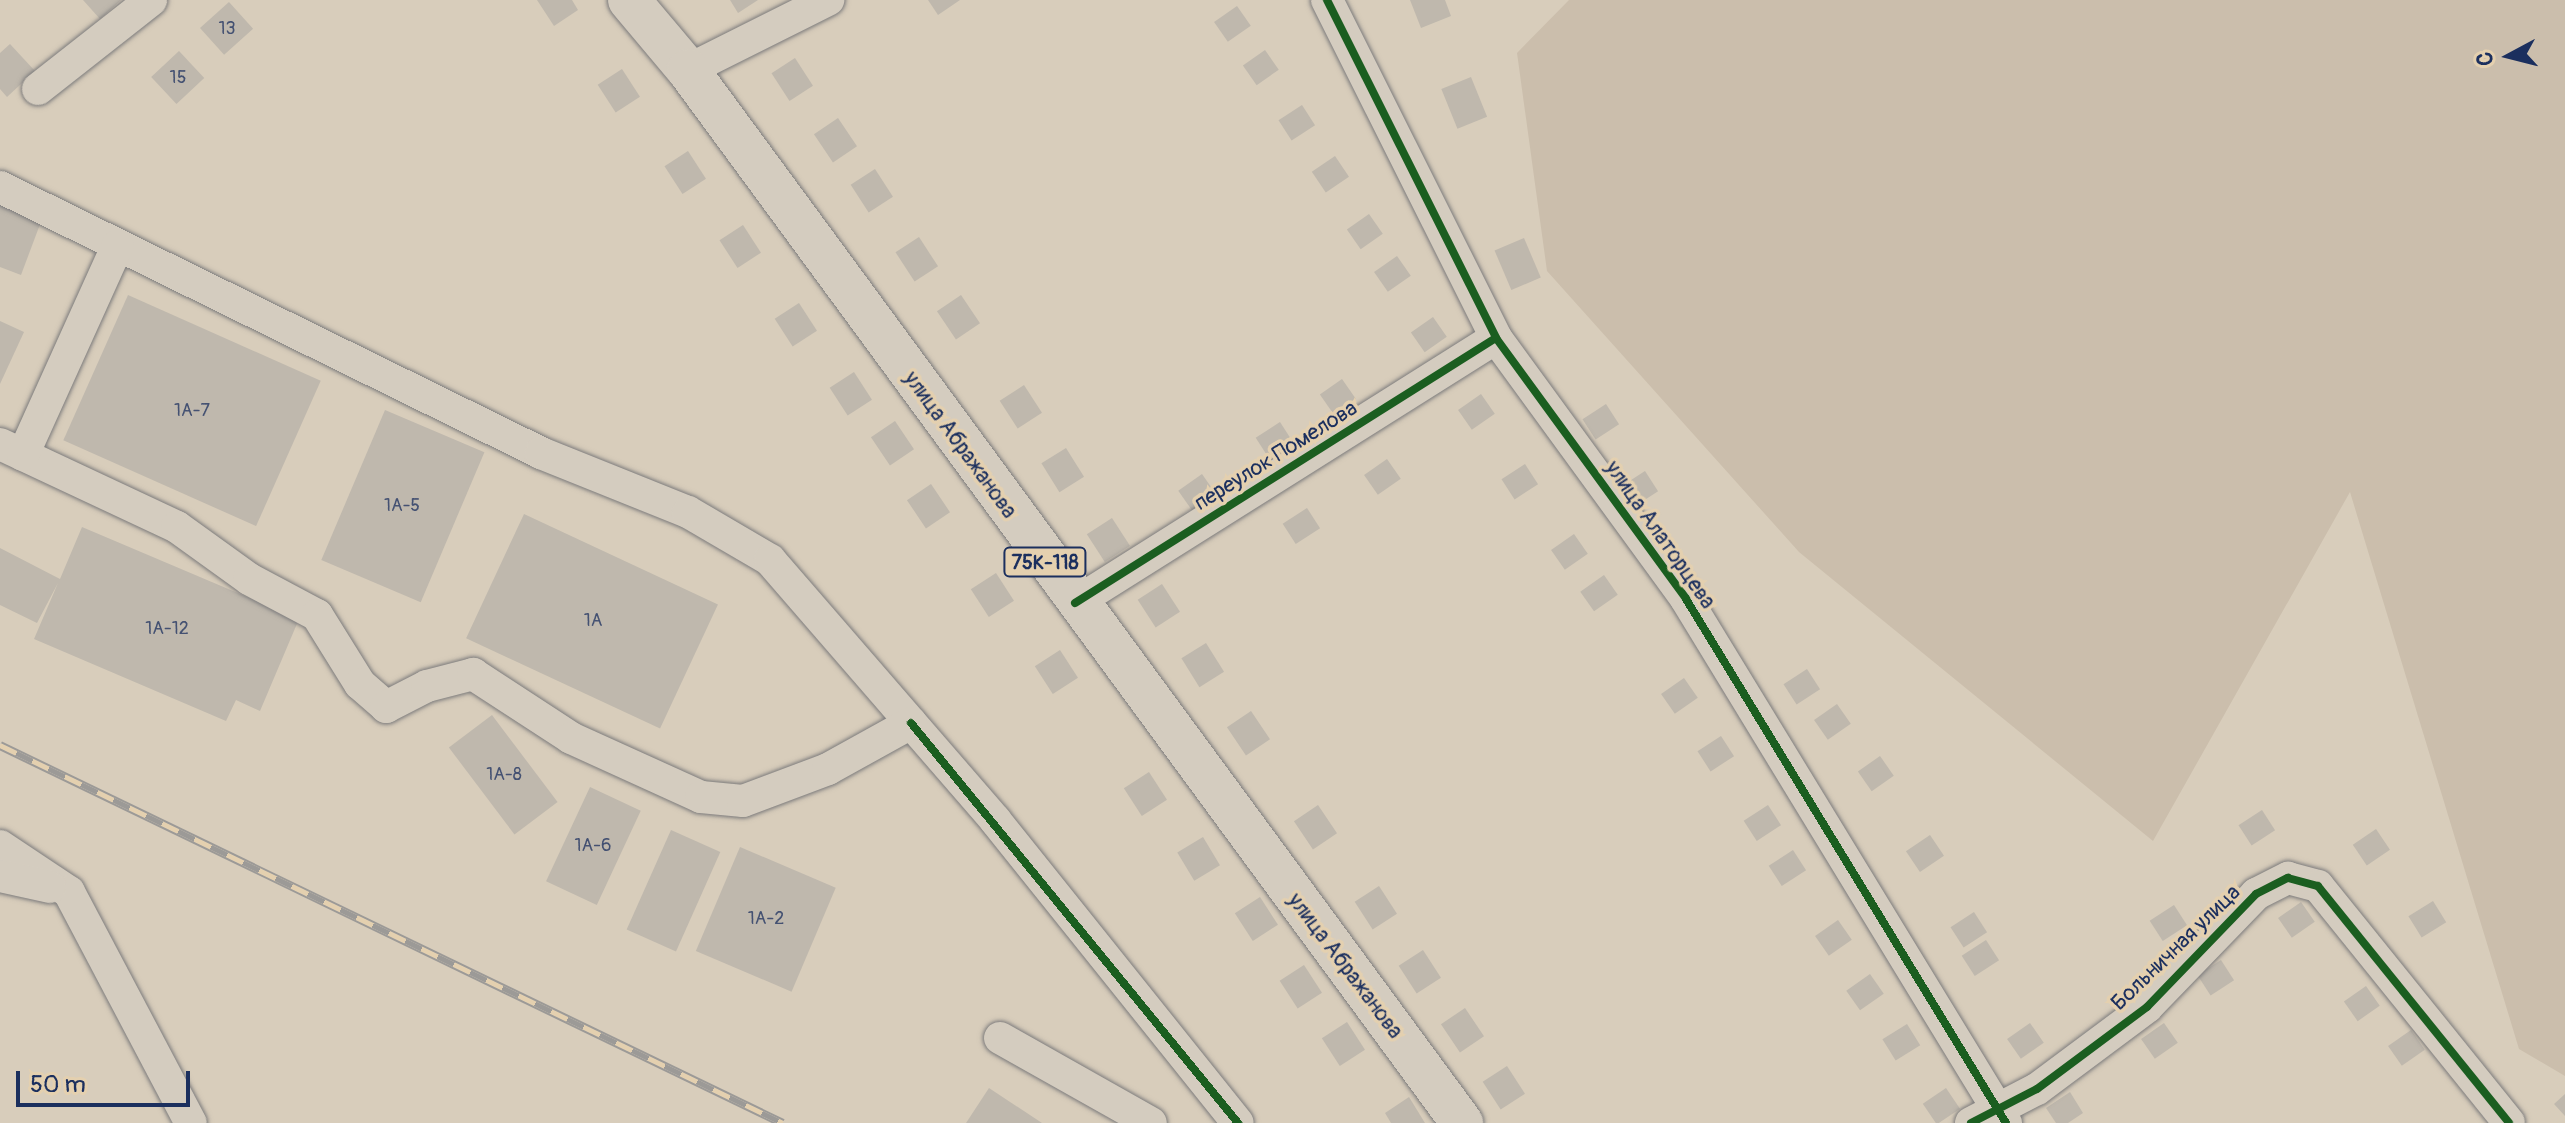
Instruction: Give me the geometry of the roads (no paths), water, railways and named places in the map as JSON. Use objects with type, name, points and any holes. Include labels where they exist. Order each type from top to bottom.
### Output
[{"type":"main road","name":"улица Абражанова","points":[[629,0],[688,70],[1075,603],[1462,1123]]},
{"type":"street","points":[[38,89],[151,0]]},
{"type":"street","points":[[688,70],[828,0]]},
{"type":"street","name":"улица Алаторцева","points":[[1327,0],[1496,338],[1686,599],[1991,1118]]},
{"type":"street","points":[[0,187],[541,453],[688,512],[770,560],[911,723],[1238,1123]]},
{"type":"street","points":[[118,245],[12,449],[177,527],[249,579],[317,615],[360,684],[386,707],[427,686],[473,674],[571,738],[701,797],[743,801],[828,769],[911,723]]},
{"type":"street","name":"переулок Помелова","points":[[1075,603],[1496,338]]},
{"type":"street","points":[[0,846],[69,892],[191,1123]]},
{"type":"street","points":[[0,876],[69,892]]},
{"type":"street","name":"Больничная улица","points":[[1991,1118],[2037,1089],[2147,1007],[2256,894],[2288,878],[2318,886],[2509,1123]]},
{"type":"street","points":[[1000,1038],[1151,1123]]},
{"type":"railway","points":[[0,745],[783,1123]]}]
